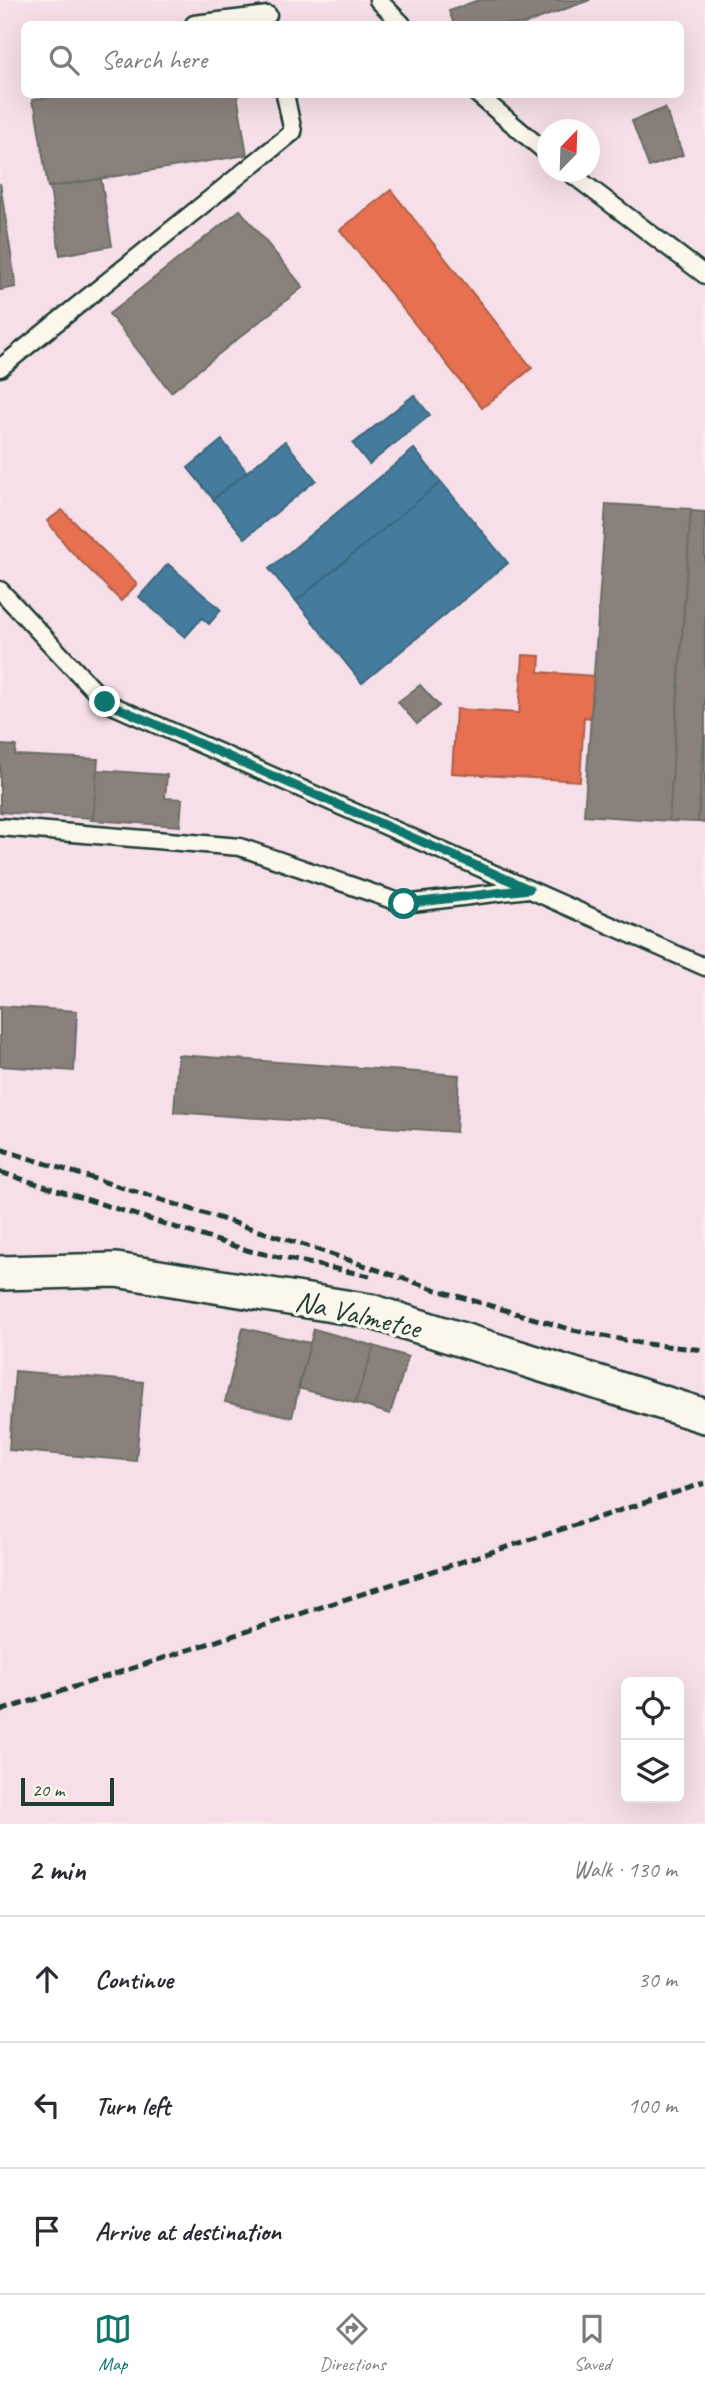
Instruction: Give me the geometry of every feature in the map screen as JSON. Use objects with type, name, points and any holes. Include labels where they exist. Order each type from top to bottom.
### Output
[{"type":"street","name":"Na Valmetce","points":[[0,1273],[116,1270],[370,1311],[705,1416]]},
{"type":"lane","points":[[378,0],[399,21]]},
{"type":"lane","points":[[214,21],[268,13]]},
{"type":"lane","points":[[0,368],[293,132],[286,98]]},
{"type":"lane","points":[[482,98],[537,145]]},
{"type":"lane","points":[[582,182],[705,275]]},
{"type":"lane","points":[[0,590],[105,702],[705,967]]},
{"type":"lane","points":[[0,827],[240,846],[404,904],[529,889]]},
{"type":"shaded area","points":[[0,0],[705,0],[705,1824],[0,1824]]},
{"type":"building: Shops","points":[[391,190],[532,368],[482,408],[340,230]]},
{"type":"building: Shops","points":[[62,510],[137,584],[121,601],[69,549],[47,521]]},
{"type":"building: Shops","points":[[523,655],[540,656],[539,672],[594,676],[591,718],[584,717],[580,781],[452,773],[456,709],[519,713]]},
{"type":"building: Public","points":[[414,395],[430,415],[369,464],[353,444]]},
{"type":"building: Public","points":[[222,440],[247,472],[213,499],[188,468]]},
{"type":"building: Public","points":[[285,441],[316,480],[245,538],[213,499]]},
{"type":"building: Public","points":[[414,449],[441,482],[296,601],[269,569]]},
{"type":"building: Public","points":[[441,482],[508,563],[362,683],[296,601]]},
{"type":"building: Public","points":[[168,564],[221,610],[209,624],[202,618],[185,637],[139,597]]},
{"type":"building: Industry","points":[[478,0],[590,0],[532,21],[453,21],[449,11]]},
{"type":"building: Industry","points":[[238,98],[247,155],[48,187],[32,100]]},
{"type":"building: Industry","points":[[665,108],[683,155],[649,167],[632,121]]},
{"type":"building: Industry","points":[[101,179],[112,246],[60,255],[50,187]]},
{"type":"building: Industry","points":[[0,183],[16,287],[0,290]]},
{"type":"building: Industry","points":[[240,210],[303,287],[171,392],[109,314]]},
{"type":"building: Industry","points":[[606,504],[691,509],[669,821],[584,815]]},
{"type":"building: Industry","points":[[691,511],[705,512],[705,724],[698,822],[669,821]]},
{"type":"building: Industry","points":[[420,685],[439,706],[417,724],[398,702]]},
{"type":"building: Industry","points":[[705,724],[705,823],[698,822]]},
{"type":"building: Industry","points":[[0,745],[16,746],[15,755],[98,759],[93,818],[0,812]]},
{"type":"building: Industry","points":[[97,770],[167,775],[165,798],[182,799],[180,826],[91,820]]},
{"type":"building: Industry","points":[[0,1006],[77,1011],[74,1071],[0,1066]]},
{"type":"building: Industry","points":[[178,1055],[459,1075],[456,1132],[174,1112]]},
{"type":"building: Industry","points":[[243,1328],[310,1343],[292,1417],[225,1402]]},
{"type":"building: Industry","points":[[314,1329],[374,1346],[355,1403],[298,1388]]},
{"type":"building: Industry","points":[[374,1346],[408,1357],[390,1414],[355,1403]]},
{"type":"building: Industry","points":[[15,1371],[143,1382],[136,1461],[9,1450]]},
{"type":"railway","points":[[0,1149],[437,1290],[573,1330],[645,1344],[705,1350]]},
{"type":"railway","points":[[0,1172],[250,1251],[370,1276]]},
{"type":"railway","points":[[0,1711],[705,1483]]},
{"type":"route","points":[[105,702],[529,889],[404,904]]}]
